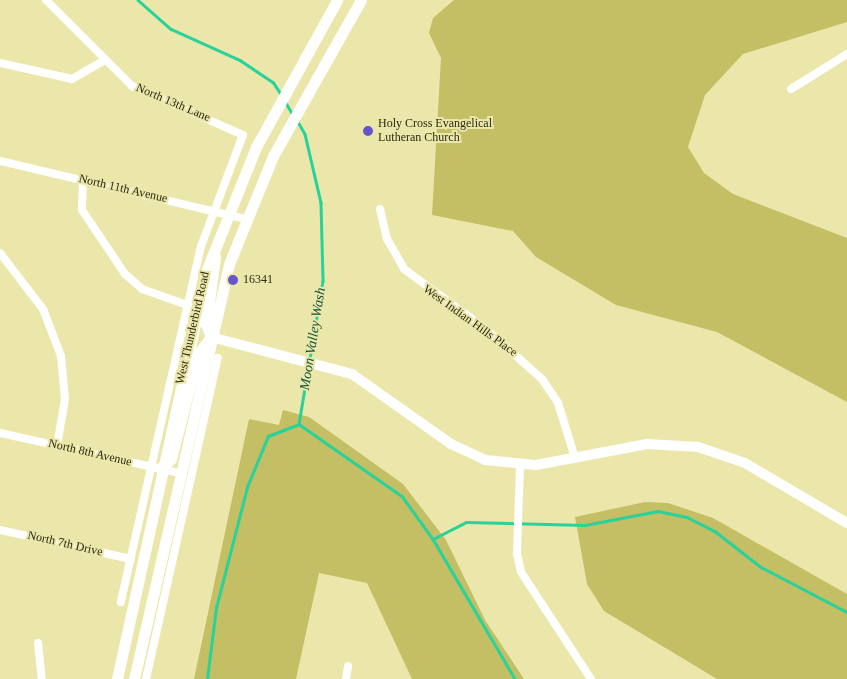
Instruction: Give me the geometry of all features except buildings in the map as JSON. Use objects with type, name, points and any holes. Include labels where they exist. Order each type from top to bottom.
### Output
[{"type":"main road","name":"West Thunderbird Road","points":[[116,679],[156,468],[215,245],[226,212],[278,107],[337,0]]},
{"type":"main road","name":"West Thunderbird Road","points":[[134,679],[179,472],[204,396],[212,337],[245,219],[300,107],[361,0]]},
{"type":"main road","points":[[302,64],[320,73]]},
{"type":"main road","points":[[156,468],[171,459],[198,354],[212,337],[206,324],[215,245]]},
{"type":"street","name":"North 13th Lane","points":[[46,0],[102,61],[132,86],[242,135]]},
{"type":"street","points":[[791,89],[847,54]]},
{"type":"street","points":[[0,63],[72,79],[102,61]]},
{"type":"street","name":"West Thunderbird Road","points":[[121,602],[156,468],[187,305],[212,209],[242,135]]},
{"type":"street","name":"North 11th Avenue","points":[[0,161],[226,212],[245,219]]},
{"type":"street","points":[[84,180],[82,210],[124,274],[142,289],[187,305]]},
{"type":"street","name":"West Indian Hills Place","points":[[380,208],[387,239],[404,269],[486,330],[542,379],[558,403],[575,458]]},
{"type":"street","points":[[0,253],[44,309],[61,356],[65,399],[57,446]]},
{"type":"street","points":[[212,337],[352,374],[458,448],[520,466],[575,458],[647,444],[698,447],[745,463],[847,523]]},
{"type":"street","name":"West Thunderbird Road","points":[[146,679],[204,396],[218,358]]},
{"type":"street","name":"North 8th Avenue","points":[[0,433],[179,472]]},
{"type":"street","points":[[520,466],[517,554],[520,572],[591,679]]},
{"type":"street","name":"North 7th Drive","points":[[0,530],[131,559]]},
{"type":"street","points":[[38,643],[42,679]]},
{"type":"street","points":[[346,679],[348,666]]},
{"type":"shaded area","points":[[454,0],[847,0],[847,22],[743,54],[705,95],[688,147],[704,173],[733,194],[847,238],[847,402],[717,332],[616,305],[536,257],[513,231],[432,215],[441,58],[429,33],[433,18]]},
{"type":"shaded area","points":[[283,410],[309,417],[403,484],[446,540],[485,620],[524,679],[412,679],[367,583],[319,573],[296,679],[194,679],[249,419],[279,425]]},
{"type":"shaded area","points":[[645,502],[668,503],[713,518],[847,594],[847,679],[717,679],[604,611],[587,584],[575,517]]},
{"type":"waterway","name":"Moon Valley Wash","points":[[138,0],[171,29],[240,60],[273,82],[281,94]]},
{"type":"waterway","name":"Moon Valley Wash","points":[[285,101],[292,113]]},
{"type":"waterway","name":"Moon Valley Wash","points":[[297,120],[305,134],[321,203],[323,281],[310,359]]},
{"type":"waterway","name":"Moon Valley Wash","points":[[309,365],[299,424],[402,496],[433,539],[515,679]]},
{"type":"waterway","points":[[207,679],[216,608],[247,487],[268,436],[299,424]]},
{"type":"waterway","points":[[433,539],[466,522],[585,525],[658,511],[687,517],[716,532],[761,567],[847,612]]},
{"type":"place","name":"Holy Cross Evangelical Lutheran Church","points":[[368,131]]},
{"type":"place","name":"16341","points":[[233,280]]}]
